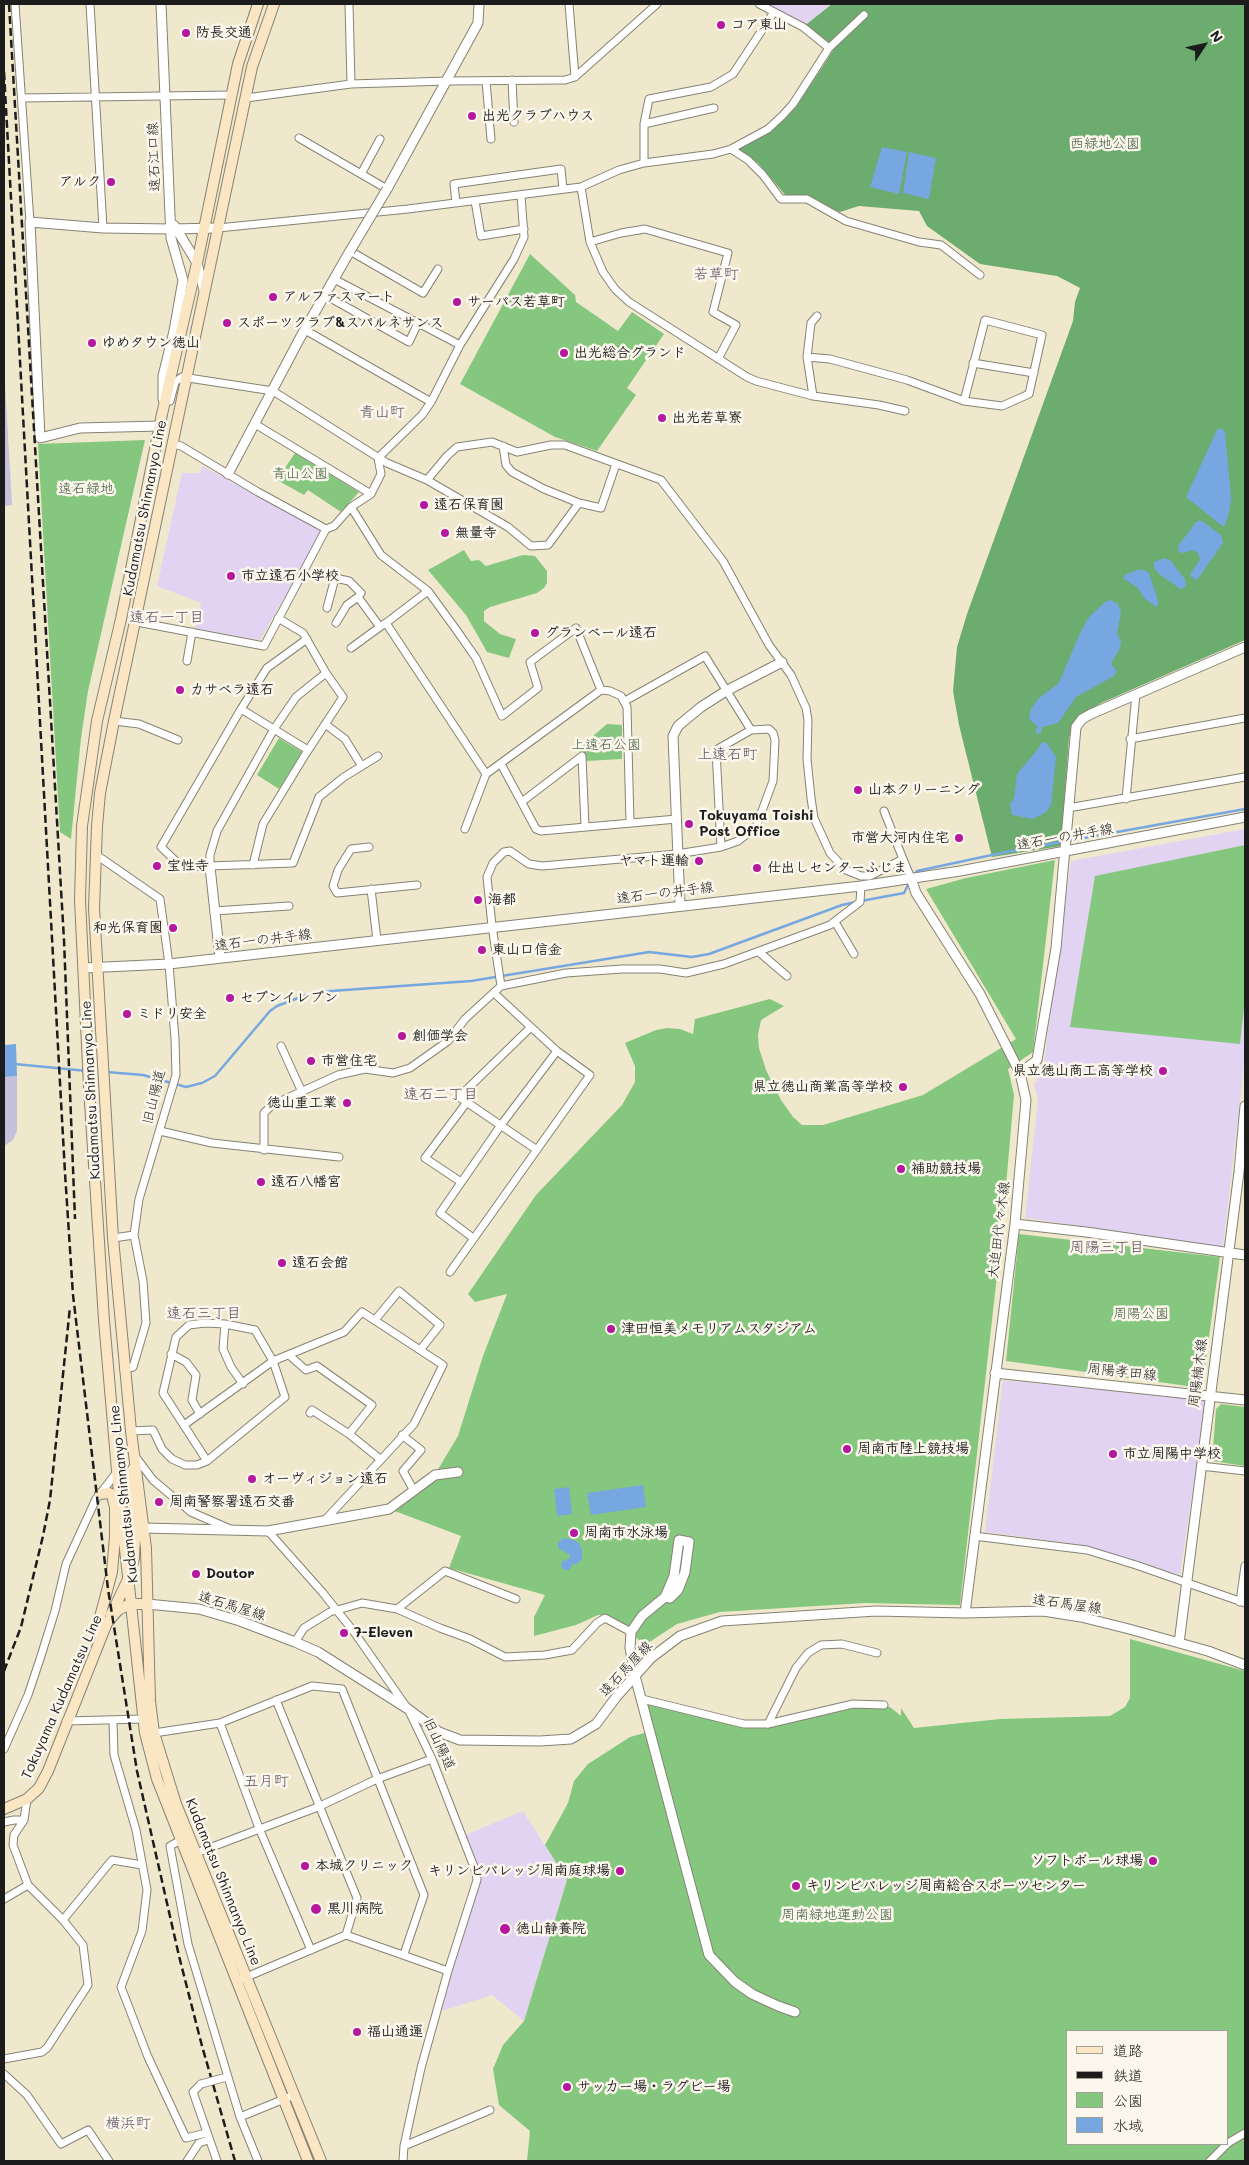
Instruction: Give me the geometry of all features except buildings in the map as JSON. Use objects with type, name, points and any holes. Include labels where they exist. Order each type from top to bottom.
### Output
[{"type":"main road","name":"Kudamatsu Shinnanyo Line","points":[[258,4],[238,64],[231,95],[197,263],[162,414],[121,619],[98,721],[82,826],[80,900],[104,1320],[119,1494],[145,1733],[157,1779],[181,1840],[294,2095],[321,2161]]},
{"type":"main road","name":"Kudamatsu Shinnanyo Line","points":[[274,4],[252,67],[186,377],[137,622],[114,721],[100,793],[95,854],[94,908],[113,1238],[124,1369],[143,1528],[148,1604],[150,1701],[154,1733],[166,1778],[196,1853],[242,1979],[282,2099],[308,2161]]},
{"type":"main road","points":[[107,1623],[129,1577],[134,1558],[135,1537],[130,1485],[135,1456]]},
{"type":"main road","points":[[72,1706],[75,1687],[100,1621],[112,1572],[116,1537],[114,1504],[112,1495],[109,1493],[100,1494]]},
{"type":"main road","points":[[114,1504],[119,1494]]},
{"type":"main road","points":[[130,1604],[148,1604]]},
{"type":"main road","name":"Tokuyama Kudamatsu Line","points":[[4,1809],[27,1799],[39,1788],[48,1771],[66,1721],[107,1623],[118,1610],[130,1604]]},
{"type":"street","points":[[15,4],[30,222],[40,438],[80,428],[160,426]]},
{"type":"street","points":[[90,4],[103,228]]},
{"type":"street","name":"遠石江口線","points":[[161,4],[170,218],[174,229],[172,245],[183,280],[174,331],[163,376],[162,414]]},
{"type":"street","points":[[348,4],[351,84]]},
{"type":"street","points":[[228,474],[305,330],[388,189],[448,81],[478,23],[479,4]]},
{"type":"street","points":[[569,4],[575,77]]},
{"type":"street","points":[[246,98],[351,84],[565,80],[575,77],[657,4]]},
{"type":"street","points":[[759,4],[803,26],[829,48]]},
{"type":"street","points":[[644,163],[644,124],[649,99],[711,87],[733,74],[774,12]]},
{"type":"street","points":[[30,222],[103,228],[204,230],[475,201],[581,187],[619,170],[644,163],[731,149],[768,129],[793,104],[829,48],[864,15]]},
{"type":"street","points":[[486,80],[491,139]]},
{"type":"street","points":[[512,80],[514,122]]},
{"type":"street","points":[[22,98],[231,95]]},
{"type":"street","points":[[644,124],[714,108]]},
{"type":"street","points":[[299,138],[388,189]]},
{"type":"street","points":[[361,174],[380,139]]},
{"type":"street","points":[[731,149],[748,160],[781,199],[807,199],[846,221],[919,242],[942,245],[980,275]]},
{"type":"street","points":[[456,203],[454,184],[561,169],[564,189]]},
{"type":"street","points":[[581,187],[590,242],[603,272],[615,289],[629,302],[756,381],[813,396],[879,405],[905,411]]},
{"type":"street","points":[[378,458],[422,415],[431,402],[460,345],[514,259],[524,237],[521,195]]},
{"type":"street","points":[[475,201],[481,236],[524,229]]},
{"type":"street","points":[[174,229],[197,263],[203,284],[203,301]]},
{"type":"street","points":[[590,242],[621,233],[645,229],[728,253],[713,312],[736,325],[718,359]]},
{"type":"street","points":[[350,251],[423,294],[438,269]]},
{"type":"street","points":[[334,279],[460,345]]},
{"type":"street","points":[[325,295],[409,342],[418,323]]},
{"type":"street","points":[[813,396],[808,357],[810,323],[817,316]]},
{"type":"street","points":[[808,357],[830,359],[900,377],[964,401],[1002,406],[1029,394],[1042,335],[985,320],[964,401]]},
{"type":"street","points":[[305,330],[431,402]]},
{"type":"street","points":[[973,363],[1034,373]]},
{"type":"street","points":[[162,414],[169,405],[175,382],[178,378],[186,377],[273,391],[378,458],[427,480],[508,527],[531,546],[548,545],[580,503]]},
{"type":"street","points":[[255,424],[370,494]]},
{"type":"street","points":[[427,480],[447,456],[458,447],[492,442],[517,452],[551,445],[565,445],[661,480],[723,562],[769,645],[791,675],[806,708],[808,720],[807,759],[814,818],[830,853],[846,870],[862,876],[870,876],[903,858]]},
{"type":"street","points":[[173,444],[181,446],[326,529]]},
{"type":"street","points":[[503,446],[506,465],[512,472],[544,489],[580,503],[601,508],[616,464]]},
{"type":"street","points":[[137,622],[264,646],[326,529],[334,526],[351,507],[370,494],[382,474],[378,458]]},
{"type":"street","points":[[351,507],[381,555],[428,591],[476,658],[502,716],[538,688],[530,662],[576,628],[600,690]]},
{"type":"street","points":[[327,608],[335,578],[348,581],[361,593],[347,605],[336,623]]},
{"type":"street","points":[[351,648],[428,591]]},
{"type":"street","points":[[358,597],[383,625],[486,774]]},
{"type":"street","points":[[253,865],[263,824],[343,697],[326,674],[303,633],[278,618]]},
{"type":"street","points":[[187,660],[192,632]]},
{"type":"street","points":[[307,639],[267,668],[241,709],[161,848],[182,867],[293,864],[319,798],[362,764],[378,756]]},
{"type":"street","points":[[1020,1073],[1037,1060],[1056,948],[1076,727],[1082,719],[1245,647]]},
{"type":"street","points":[[625,700],[705,656],[751,730]]},
{"type":"street","points":[[680,905],[673,736],[678,726],[687,718],[726,692],[782,662]]},
{"type":"street","points":[[220,958],[210,867],[210,855],[217,831],[274,729],[296,697],[326,674]]},
{"type":"street","points":[[465,828],[486,774],[600,690],[610,691],[625,700]]},
{"type":"street","points":[[1126,800],[1130,740],[1136,694]]},
{"type":"street","points":[[625,700],[630,822]]},
{"type":"street","points":[[241,709],[308,750]]},
{"type":"street","points":[[1130,740],[1245,718]]},
{"type":"street","points":[[114,721],[139,724],[178,740]]},
{"type":"street","points":[[325,724],[345,739],[362,764]]},
{"type":"street","points":[[500,986],[487,877],[493,863],[504,852],[510,851],[529,864],[542,866],[677,854],[721,847],[738,841],[756,828],[773,781],[775,767],[774,733],[769,729],[751,730],[716,750],[721,847]]},
{"type":"street","points":[[523,801],[582,756],[585,826]]},
{"type":"street","points":[[501,764],[523,801],[536,829],[541,832],[585,826],[676,819]]},
{"type":"street","points":[[1068,808],[1126,800],[1245,777]]},
{"type":"street","points":[[884,811],[910,878]]},
{"type":"street","name":"遠石一の井手線","points":[[84,968],[169,964],[492,926],[861,886],[960,871],[1245,817]]},
{"type":"street","points":[[369,847],[351,850],[338,870],[333,886],[337,893],[416,885]]},
{"type":"street","name":"旧山陽道","points":[[95,854],[160,899],[169,964],[176,1074],[139,1198],[134,1235],[143,1280],[146,1323],[133,1367],[124,1369]]},
{"type":"street","name":"大迫田代々木線","points":[[910,878],[916,893],[980,994],[1020,1073],[1026,1100],[1015,1224],[965,1613]]},
{"type":"street","points":[[264,1150],[264,1113],[272,1105],[301,1090],[338,1075],[365,1069],[393,1073],[410,1068],[448,1041],[465,1019],[500,986],[566,973],[622,969],[660,969],[686,973],[759,952],[835,922],[860,902],[861,886]]},
{"type":"street","points":[[371,889],[377,940]]},
{"type":"street","points":[[214,911],[289,906]]},
{"type":"street","points":[[835,922],[854,954]]},
{"type":"street","points":[[759,952],[787,976]]},
{"type":"street","points":[[450,1272],[590,1075],[557,1051],[494,993]]},
{"type":"street","points":[[531,1027],[459,1097],[537,1150]]},
{"type":"street","points":[[281,1046],[301,1090]]},
{"type":"street","points":[[473,1238],[440,1213],[501,1125],[557,1051]]},
{"type":"street","points":[[461,1182],[425,1158],[467,1102]]},
{"type":"street","name":"周陽楠木線","points":[[1179,1643],[1227,1253],[1242,1173],[1245,1106]]},
{"type":"street","points":[[160,1131],[212,1143],[339,1157]]},
{"type":"street","points":[[1015,1224],[1095,1233],[1245,1255]]},
{"type":"street","points":[[113,1238],[134,1235]]},
{"type":"street","points":[[375,1320],[399,1291],[440,1325],[420,1350]]},
{"type":"street","points":[[184,1425],[273,1361],[344,1332],[362,1312],[443,1365],[414,1424],[326,1519]]},
{"type":"street","points":[[225,1324],[223,1348],[231,1367],[243,1384]]},
{"type":"street","points":[[131,1430],[153,1430],[162,1449],[172,1459],[185,1465],[197,1465],[207,1461],[285,1397],[273,1361],[255,1330],[225,1324],[189,1325],[176,1337],[163,1393],[207,1461]]},
{"type":"street","points":[[171,1354],[186,1362],[196,1374],[192,1400],[200,1414]]},
{"type":"street","points":[[288,1355],[306,1370],[317,1366],[372,1405],[349,1434]]},
{"type":"street","name":"周陽孝田線","points":[[996,1373],[1245,1400]]},
{"type":"street","points":[[310,1413],[312,1410],[349,1434],[380,1459]]},
{"type":"street","points":[[402,1435],[420,1450],[403,1471],[414,1491]]},
{"type":"street","points":[[135,1456],[153,1480],[191,1512],[232,1530]]},
{"type":"street","points":[[1201,1466],[1245,1471]]},
{"type":"street","points":[[4,1749],[28,1695],[55,1611],[66,1564],[100,1494],[117,1472]]},
{"type":"street","points":[[143,1528],[268,1531],[389,1509],[434,1475],[458,1472]]},
{"type":"street","name":"旧山陽道","points":[[268,1531],[336,1610],[408,1709],[432,1759],[469,1850],[477,1880],[448,1971],[421,2068],[404,2146],[403,2161]]},
{"type":"street","points":[[974,1536],[1087,1550],[1136,1565],[1243,1603],[1245,1566]]},
{"type":"street","points":[[665,1598],[670,1598],[678,1590],[685,1572],[689,1542],[679,1540],[674,1576],[665,1598],[642,1616],[632,1632],[630,1648],[635,1676],[708,1955],[735,1982],[752,1994],[796,2012]]},
{"type":"street","points":[[397,1609],[445,1571],[516,1599]]},
{"type":"street","points":[[296,1642],[304,1628],[336,1610],[362,1602],[397,1609],[470,1639],[505,1657],[545,1656],[572,1650],[582,1642],[597,1622],[605,1618],[632,1632]]},
{"type":"street","name":"遠石馬屋線","points":[[148,1604],[199,1609],[240,1621],[296,1642],[318,1652],[408,1709],[439,1732],[460,1740],[540,1742],[571,1739],[596,1724],[651,1658],[680,1636],[722,1621],[876,1611],[1042,1612],[1081,1617],[1179,1643],[1245,1665]]},
{"type":"street","points":[[768,1724],[796,1668],[808,1653],[822,1645],[842,1644],[878,1653]]},
{"type":"street","points":[[154,1733],[220,1722],[312,1686],[342,1689],[424,1895],[404,1954]]},
{"type":"street","points":[[276,1700],[318,1807],[357,1898],[346,1935]]},
{"type":"street","points":[[642,1700],[744,1724],[768,1724],[853,1704],[884,1705]]},
{"type":"street","points":[[66,1721],[143,1719]]},
{"type":"street","points":[[113,1721],[114,1755],[136,1830],[147,1890],[142,1930],[121,1987],[148,2057],[186,2138],[207,2136]]},
{"type":"street","points":[[220,1722],[259,1828],[311,1950]]},
{"type":"street","points":[[196,1853],[318,1807],[377,1779],[432,1759]]},
{"type":"street","points":[[4,2059],[42,2052],[47,2048],[88,1985],[83,1945],[28,1885],[13,1845],[14,1835],[24,1820],[27,1799]]},
{"type":"street","points":[[4,1822],[24,1820]]},
{"type":"street","points":[[181,1840],[170,1846],[188,1944],[226,2077],[258,2161]]},
{"type":"street","points":[[62,1920],[112,1860],[142,1865]]},
{"type":"street","points":[[4,1899],[28,1885]]},
{"type":"street","points":[[242,1979],[346,1935],[448,1971]]},
{"type":"street","points":[[4,2074],[27,2095],[61,2144],[88,2130],[109,2161]]},
{"type":"street","points":[[217,2161],[192,2092],[200,2084],[226,2077]]},
{"type":"street","points":[[240,2117],[294,2095]]},
{"type":"street","points":[[404,2146],[490,2110]]},
{"type":"street","points":[[1229,2143],[1245,2133]]},
{"type":"street","points":[[187,2161],[199,2143],[207,2136]]},
{"type":"street","points":[[1210,2161],[1226,2145]]},
{"type":"shaded area","points":[[759,4],[832,4],[803,27]]},
{"type":"shaded area","points":[[4,368],[12,505],[4,506]]},
{"type":"shaded area","points":[[202,466],[323,530],[260,640],[195,629],[201,603],[157,586],[182,473],[200,473]]},
{"type":"shaded area","points":[[1245,829],[1245,1057],[1223,1247],[1025,1218],[1038,1099],[1034,1084],[1043,1070],[1071,861]]},
{"type":"shaded area","points":[[17,1076],[17,1131],[13,1140],[4,1146],[4,1077]]},
{"type":"shaded area","points":[[1003,1380],[1206,1400],[1180,1575],[1083,1545],[985,1532]]},
{"type":"shaded area","points":[[523,1811],[567,1880],[524,2021],[492,1995],[439,2012],[480,1880],[463,1836]]},
{"type":"green space","name":"西緑地公園","points":[[832,4],[1245,4],[1245,640],[1101,703],[1077,718],[1069,738],[1061,846],[992,857],[959,725],[953,691],[957,647],[967,614],[1073,321],[1075,302],[1080,288],[1057,276],[980,264],[927,226],[919,211],[859,206],[840,212],[809,198],[787,197],[758,163],[736,149],[766,134],[785,119],[795,108],[825,63],[835,47],[803,27]]},
{"type":"green space","name":"出光総合グランド","points":[[530,254],[575,295],[576,302],[618,331],[632,312],[664,334],[627,388],[636,395],[597,451],[555,437],[460,384]]},
{"type":"green space","name":"遠石緑地","points":[[145,440],[88,691],[81,738],[71,839],[60,832],[38,444]]},
{"type":"green space","name":"青山公園","points":[[295,453],[359,492],[341,512],[308,490],[304,495],[277,480]]},
{"type":"green space","points":[[464,550],[471,561],[479,560],[486,566],[523,555],[535,556],[547,571],[547,583],[537,593],[490,607],[484,611],[484,621],[500,634],[516,639],[509,658],[487,652],[466,615],[428,570]]},
{"type":"green space","name":"上遠石公園","points":[[607,724],[622,725],[622,759],[586,761],[584,752],[580,753],[578,749]]},
{"type":"green space","points":[[279,738],[302,752],[279,789],[257,775]]},
{"type":"green space","points":[[1245,845],[1245,999],[1240,1044],[1070,1027],[1095,876]]},
{"type":"green space","points":[[1055,860],[1033,1052],[1008,1069],[1014,1095],[1002,1231],[960,1605],[865,1603],[720,1612],[677,1624],[645,1645],[611,1616],[598,1615],[576,1625],[534,1636],[534,1617],[545,1595],[449,1568],[461,1536],[392,1510],[437,1471],[458,1436],[483,1356],[507,1294],[475,1302],[468,1294],[536,1195],[622,1105],[635,1082],[635,1066],[625,1043],[656,1030],[667,1028],[680,1029],[693,1034],[695,1019],[770,999],[784,1006],[761,1020],[758,1035],[759,1048],[766,1070],[781,1100],[793,1117],[802,1125],[823,1125],[923,1095],[1016,1039],[926,889],[966,878]]},
{"type":"green space","name":"周陽公園","points":[[1019,1234],[1220,1257],[1202,1388],[1006,1361]]},
{"type":"green space","points":[[1221,1404],[1245,1407],[1245,1466],[1212,1461],[1216,1409]]},
{"type":"green space","name":"周南緑地運動公園","points":[[1130,1639],[1245,1671],[1245,2161],[527,2161],[530,2131],[499,2105],[493,2069],[503,2045],[524,2021],[567,1880],[545,1845],[568,1803],[574,1781],[588,1764],[630,1737],[651,1731],[642,1700],[715,1717],[763,1724],[854,1703],[890,1707],[901,1716],[901,1708],[914,1728],[1000,1719],[1110,1716],[1125,1707],[1130,1698]]},
{"type":"water","points":[[882,147],[907,152],[899,194],[870,187]]},
{"type":"water","points":[[909,152],[936,158],[929,199],[903,193]]},
{"type":"water","points":[[1221,428],[1225,432],[1231,498],[1229,513],[1224,527],[1187,498],[1217,430]]},
{"type":"water","points":[[1197,521],[1202,521],[1221,535],[1223,543],[1197,580],[1191,577],[1191,572],[1200,560],[1198,553],[1192,550],[1183,553],[1179,552],[1178,546]]},
{"type":"water","points":[[1164,558],[1170,560],[1185,579],[1186,586],[1181,589],[1160,575],[1154,568],[1154,562]]},
{"type":"water","points":[[1136,570],[1144,570],[1149,573],[1158,600],[1156,607],[1144,598],[1138,588],[1123,578],[1125,575]]},
{"type":"water","points":[[1111,600],[1118,604],[1121,612],[1117,634],[1121,641],[1120,648],[1111,664],[1117,671],[1114,676],[1076,697],[1058,723],[1042,727],[1041,733],[1036,734],[1037,726],[1029,719],[1031,709],[1038,699],[1059,683],[1080,633],[1089,617],[1105,602]]},
{"type":"water","points":[[1046,742],[1056,757],[1051,805],[1046,812],[1033,819],[1012,815],[1010,804],[1014,798],[1017,774],[1041,743]]},
{"type":"water","points":[[16,1044],[17,1076],[4,1077],[4,1045]]},
{"type":"water","points":[[643,1485],[646,1507],[591,1515],[587,1493]]},
{"type":"water","points":[[569,1487],[572,1514],[557,1516],[554,1489]]},
{"type":"water","points":[[563,1538],[574,1540],[580,1544],[582,1551],[582,1559],[577,1564],[573,1564],[569,1570],[564,1570],[561,1566],[562,1561],[569,1559],[570,1555],[558,1548],[558,1543]]},
{"type":"waterway","points":[[915,874],[917,871],[1006,852],[1245,809]]},
{"type":"waterway","points":[[861,901],[904,893],[909,883]]},
{"type":"waterway","points":[[107,1072],[143,1075],[186,1087],[202,1083],[215,1076],[270,1011],[277,1006],[306,995],[331,991],[471,981],[649,952],[692,957],[709,954],[842,905],[856,902]]},
{"type":"waterway","points":[[15,1064],[87,1071]]},
{"type":"railway","points":[[9,4],[64,940],[75,1219]]},
{"type":"railway","points":[[4,72],[73,1295],[108,1589],[137,1771],[179,1956],[202,2046],[235,2161]]},
{"type":"railway","points":[[4,1671],[21,1627],[50,1500],[70,1307]]},
{"type":"place","name":"コア東山","points":[[721,25]]},
{"type":"place","name":"防長交通","points":[[186,33]]},
{"type":"place","name":"出光クラブハウス","points":[[472,116]]},
{"type":"place","name":"アルク","points":[[111,182]]},
{"type":"place","name":"アルファスマート","points":[[273,297]]},
{"type":"place","name":"サーパス若草町","points":[[457,302]]},
{"type":"place","name":"スポーツクラブ&スパルネサンス","points":[[227,323]]},
{"type":"place","name":"ゆめタウン徳山","points":[[92,343]]},
{"type":"place","name":"出光総合グランド","points":[[564,353]]},
{"type":"place","name":"出光若草寮","points":[[662,418]]},
{"type":"place","name":"遠石保育園","points":[[424,505]]},
{"type":"place","name":"無量寺","points":[[445,533]]},
{"type":"place","name":"市立遠石小学校","points":[[231,576]]},
{"type":"place","name":"グランベール遠石","points":[[535,633]]},
{"type":"place","name":"カサベラ遠石","points":[[180,690]]},
{"type":"place","name":"山本クリーニング","points":[[858,790]]},
{"type":"place","name":"Tokuyama Toishi Post Office","points":[[689,824]]},
{"type":"place","name":"市営大河内住宅","points":[[959,838]]},
{"type":"place","name":"ヤマト運輸","points":[[699,861]]},
{"type":"place","name":"宝性寺","points":[[157,866]]},
{"type":"place","name":"仕出しセンターふじま","points":[[757,868]]},
{"type":"place","name":"海都","points":[[478,900]]},
{"type":"place","name":"和光保育園","points":[[173,928]]},
{"type":"place","name":"東山口信金","points":[[482,950]]},
{"type":"place","name":"セブンイレブン","points":[[230,998]]},
{"type":"place","name":"ミドリ安全","points":[[127,1014]]},
{"type":"place","name":"創価学会","points":[[402,1036]]},
{"type":"place","name":"市営住宅","points":[[311,1061]]},
{"type":"place","name":"県立徳山商工高等学校","points":[[1163,1071]]},
{"type":"place","name":"県立徳山商業高等学校","points":[[903,1087]]},
{"type":"place","name":"徳山重工業","points":[[347,1103]]},
{"type":"place","name":"補助競技場","points":[[901,1169]]},
{"type":"place","name":"遠石八幡宮","points":[[261,1182]]},
{"type":"place","name":"遠石会館","points":[[282,1263]]},
{"type":"place","name":"津田恒美メモリアムスタジアム","points":[[611,1329]]},
{"type":"place","name":"周南市陸上競技場","points":[[847,1449]]},
{"type":"place","name":"市立周陽中学校","points":[[1113,1454]]},
{"type":"place","name":"オーヴィジョン遠石","points":[[252,1479]]},
{"type":"place","name":"周南警察署遠石交番","points":[[159,1502]]},
{"type":"place","name":"周南市水泳場","points":[[574,1533]]},
{"type":"place","name":"Doutor","points":[[196,1574]]},
{"type":"place","name":"7-Eleven","points":[[344,1633]]},
{"type":"place","name":"ソフトボール球場","points":[[1153,1861]]},
{"type":"place","name":"本城クリニック","points":[[305,1866]]},
{"type":"place","name":"キリンビバレッジ周南庭球場","points":[[620,1871]]},
{"type":"place","name":"キリンビバレッジ周南総合スポーツセンター","points":[[796,1886]]},
{"type":"place","name":"黒川病院","points":[[316,1909]]},
{"type":"place","name":"徳山静養院","points":[[505,1929]]},
{"type":"place","name":"福山通運","points":[[357,2032]]},
{"type":"place","name":"サッカー場・ラグビー場","points":[[567,2087]]},
{"type":"district","name":"若草町","points":[[716,274]]},
{"type":"district","name":"青山町","points":[[382,412]]},
{"type":"district","name":"遠石一丁目","points":[[167,617]]},
{"type":"district","name":"上遠石町","points":[[727,754]]},
{"type":"district","name":"遠石二丁目","points":[[441,1094]]},
{"type":"district","name":"周陽三丁目","points":[[1107,1247]]},
{"type":"district","name":"遠石三丁目","points":[[204,1313]]},
{"type":"district","name":"五月町","points":[[266,1781]]},
{"type":"district","name":"横浜町","points":[[128,2123]]}]
